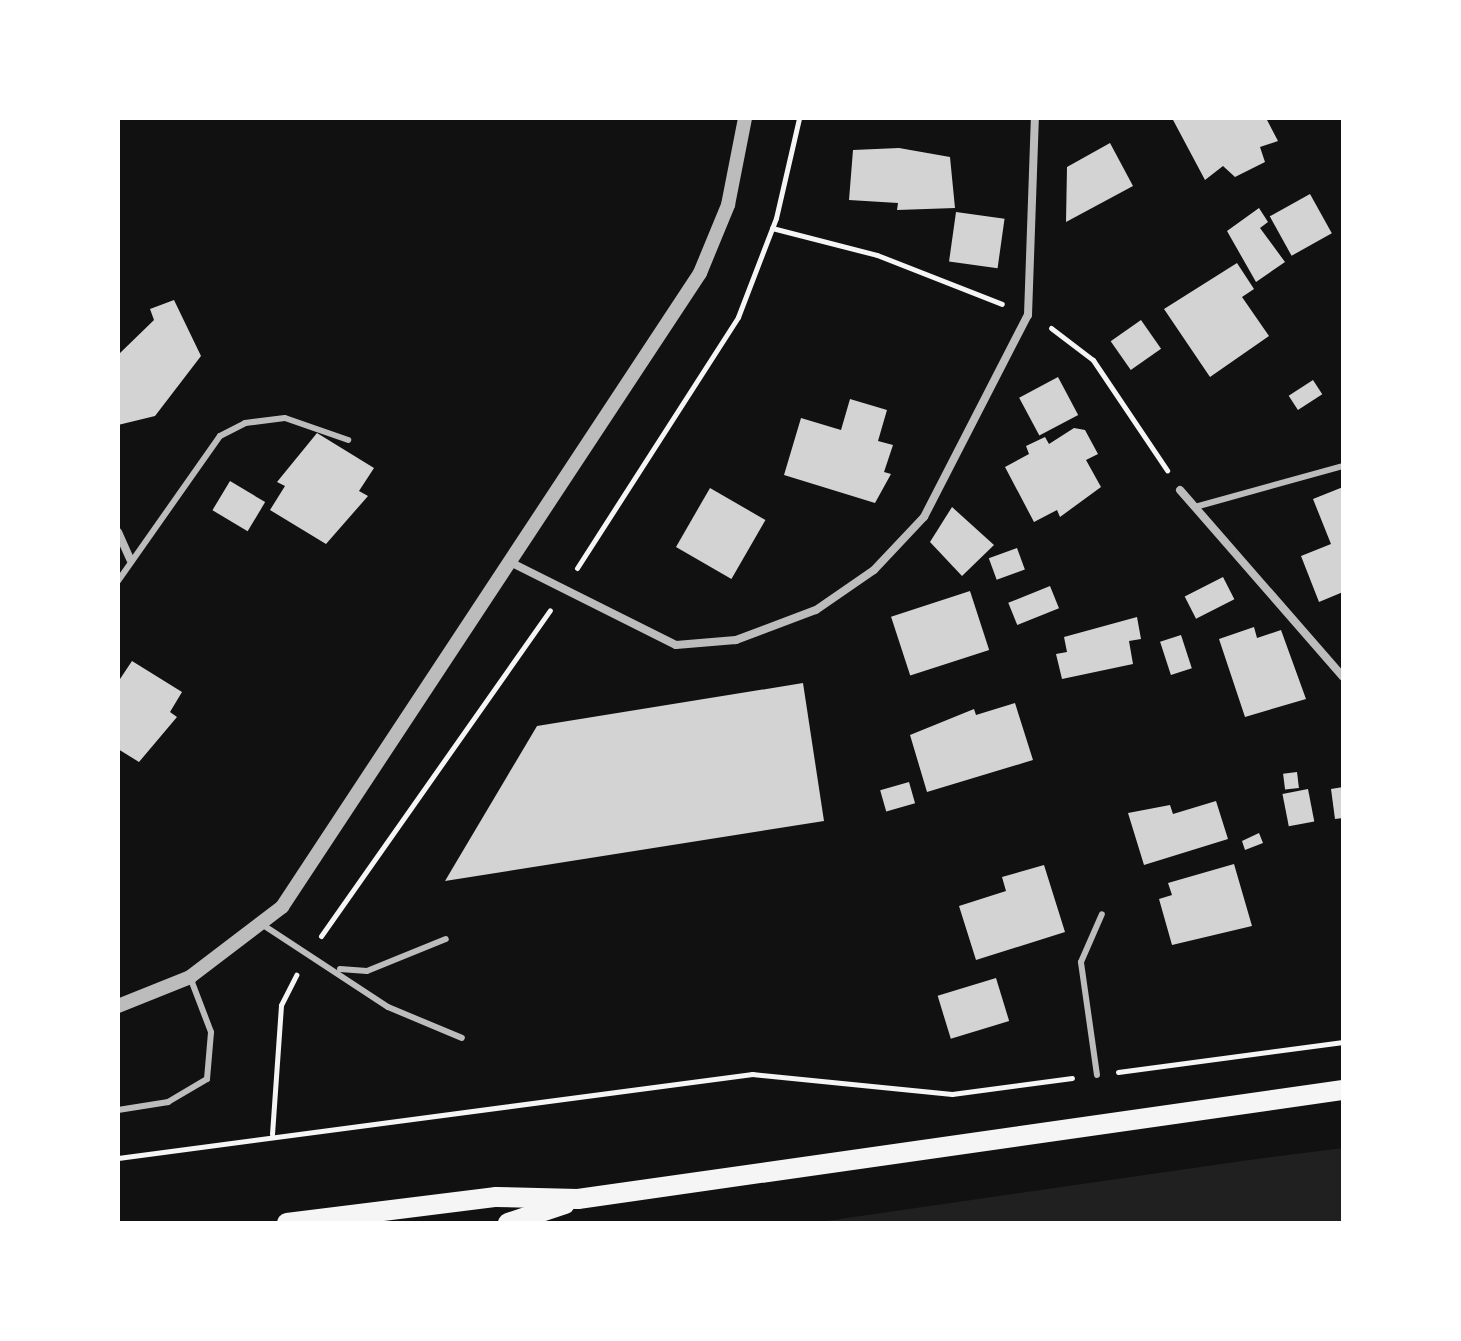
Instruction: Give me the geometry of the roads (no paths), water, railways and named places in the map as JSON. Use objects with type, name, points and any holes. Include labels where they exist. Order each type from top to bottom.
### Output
[{"type":"main road","points":[[287,1223],[496,1197],[578,1199],[1343,1090]]},
{"type":"main road","points":[[508,1223],[578,1199]]},
{"type":"street","points":[[118,1006],[190,977],[263,925],[282,907],[512,563],[700,273],[728,205],[745,118]]},
{"type":"street","points":[[512,563],[676,645],[736,640],[816,610],[874,570],[924,517],[1028,315],[1035,118]]},
{"type":"street","points":[[1180,490],[1343,677]]},
{"type":"street","points":[[118,532],[130,559]]},
{"type":"lane","points":[[118,581],[130,559],[220,436],[245,423],[285,418],[348,440]]},
{"type":"lane","points":[[1195,507],[1343,466]]},
{"type":"lane","points":[[1097,1075],[1081,962],[1102,914]]},
{"type":"lane","points":[[263,925],[336,968],[388,1007],[462,1038]]},
{"type":"lane","points":[[336,968],[367,971],[446,939]]},
{"type":"lane","points":[[118,1110],[168,1102],[207,1079],[211,1032],[190,977]]}]
